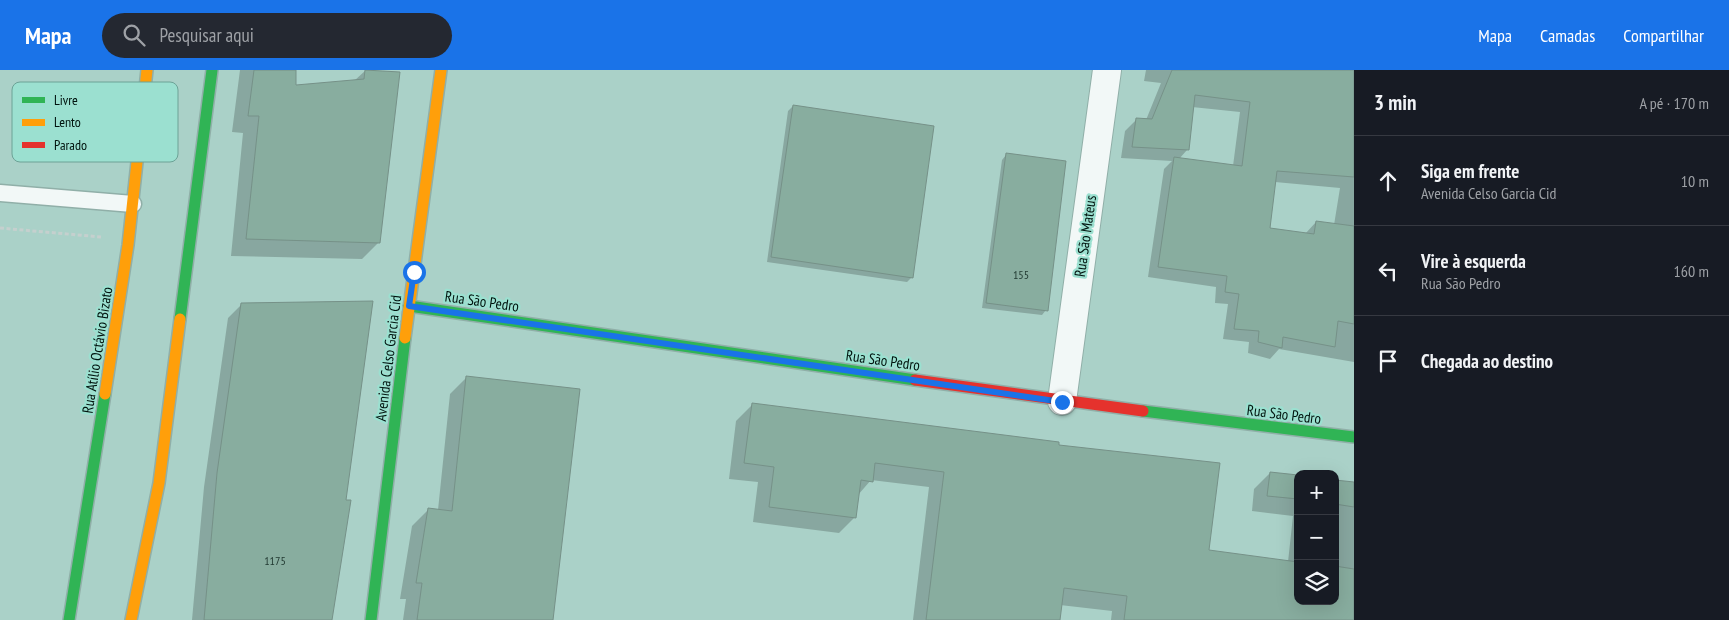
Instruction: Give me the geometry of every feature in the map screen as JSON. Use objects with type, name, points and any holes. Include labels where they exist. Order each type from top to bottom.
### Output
[{"type":"street","points":[[131,620],[159,483],[212,70]]},
{"type":"street","name":"Avenida Celso Garcia Cid","points":[[371,620],[409,306],[441,70]]},
{"type":"street","name":"Rua São Mateus","points":[[1062,402],[1107,70]]},
{"type":"street","name":"Rua Atílio Octávio Bizato","points":[[69,620],[128,239],[137,162]]},
{"type":"street","name":"Rua São Pedro","points":[[409,306],[1062,402],[1354,437]]},
{"type":"lane","points":[[0,193],[133,204]]},
{"type":"path","points":[[0,228],[128,239]]},
{"type":"building","points":[[254,70],[296,70],[296,85],[364,79],[365,70],[400,72],[380,243],[246,239],[259,116],[248,116]]},
{"type":"building","points":[[1172,70],[1354,70],[1354,177],[1277,171],[1270,228],[1314,234],[1316,221],[1354,226],[1354,324],[1338,321],[1335,347],[1283,337],[1282,348],[1258,342],[1259,331],[1234,329],[1239,294],[1225,292],[1227,276],[1158,267],[1174,157],[1242,166],[1250,102],[1195,95],[1189,150],[1132,147],[1136,118],[1152,119]]},
{"type":"building","points":[[793,105],[934,126],[913,278],[771,257]]},
{"type":"building","points":[[1006,153],[1066,161],[1048,311],[986,303]]},
{"type":"building","points":[[373,301],[346,500],[351,500],[332,620],[204,620],[217,473],[241,303]]},
{"type":"building","points":[[466,376],[580,389],[553,620],[417,620],[422,583],[416,583],[428,508],[452,511]]},
{"type":"building","points":[[752,403],[1059,442],[1059,445],[1220,463],[1209,550],[1294,561],[1294,605],[1339,605],[1339,567],[1354,569],[1354,620],[1124,620],[1127,596],[1064,588],[1060,620],[926,620],[944,472],[875,463],[873,482],[861,480],[856,518],[769,507],[774,467],[744,463]]},
{"type":"building","points":[[1270,472],[1294,475],[1294,499],[1267,496]]},
{"type":"building","points":[[1339,480],[1354,482],[1354,507],[1339,505]]},
{"type":"traffic: fast","points":[[180,319],[212,70]]},
{"type":"traffic: fast","points":[[409,306],[915,380]]},
{"type":"traffic: fast","points":[[371,620],[405,338]]},
{"type":"traffic: fast","points":[[69,620],[105,394]]},
{"type":"traffic: fast","points":[[1143,411],[1354,437]]},
{"type":"traffic: slow","points":[[146,82],[147,70]]},
{"type":"traffic: slow","points":[[405,338],[441,70]]},
{"type":"traffic: slow","points":[[105,394],[128,245],[137,162]]},
{"type":"traffic: slow","points":[[131,620],[159,483],[180,319]]},
{"type":"traffic: jam","points":[[915,380],[1143,411]]},
{"type":"route","points":[[414,272],[409,306],[1062,402]]}]
